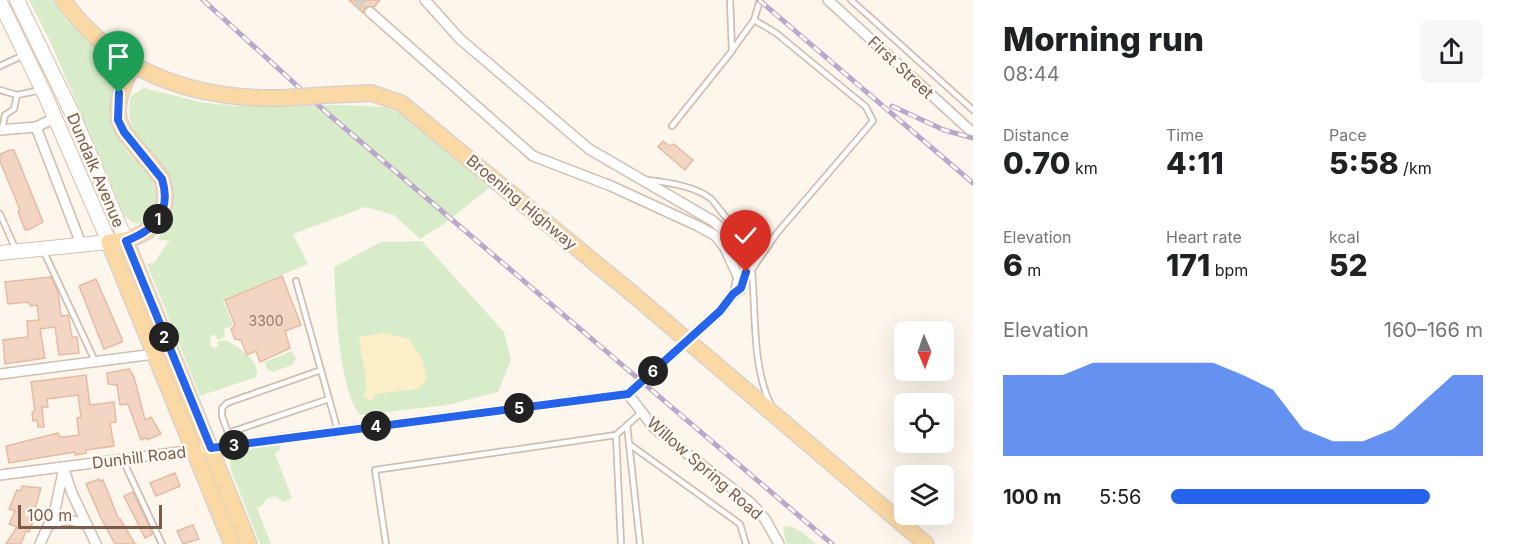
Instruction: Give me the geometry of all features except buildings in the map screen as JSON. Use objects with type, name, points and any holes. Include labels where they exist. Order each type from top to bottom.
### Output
[{"type":"main road","name":"Broening Highway","points":[[63,0],[106,47],[133,65],[165,80],[210,94],[239,98],[283,98],[371,93],[401,103],[686,340],[926,544]]},
{"type":"main road","name":"Dundalk Avenue","points":[[0,2],[4,21],[26,54],[109,242],[232,544]]},
{"type":"main road","points":[[4,21],[20,6]]},
{"type":"main road","name":"Dundalk Avenue","points":[[20,6],[74,117],[249,544]]},
{"type":"main road","points":[[0,253],[126,241],[142,235],[154,226],[165,204],[162,179],[124,132],[118,120],[119,93],[133,65]]},
{"type":"street","points":[[425,0],[460,39],[589,149],[713,221],[732,238],[740,251],[745,271],[741,288],[733,294],[720,311],[628,394]]},
{"type":"street","name":"First Street","points":[[828,0],[973,133]]},
{"type":"street","points":[[370,12],[533,156],[611,186],[698,226],[716,236],[745,271]]},
{"type":"street","points":[[1,130],[36,127],[55,118]]},
{"type":"street","points":[[36,127],[81,244]]},
{"type":"street","points":[[0,374],[154,354]]},
{"type":"street","name":"Dunhill Road","points":[[0,475],[628,394]]},
{"type":"street","name":"Willow Spring Road","points":[[628,394],[654,428],[751,503],[765,519],[779,544]]},
{"type":"street","points":[[63,467],[96,544]]},
{"type":"street","points":[[40,544],[50,525],[62,484],[63,467]]},
{"type":"street","points":[[50,525],[60,519],[72,519],[86,525]]},
{"type":"lane","points":[[730,0],[732,51]]},
{"type":"lane","points":[[672,126],[754,20],[760,0]]},
{"type":"lane","points":[[851,0],[973,110]]},
{"type":"lane","points":[[745,271],[873,121],[866,107],[776,33],[754,20]]},
{"type":"lane","points":[[0,66],[26,54]]},
{"type":"lane","points":[[0,90],[17,95],[42,89]]},
{"type":"lane","points":[[1,130],[2,114],[14,109],[17,95]]},
{"type":"lane","points":[[639,179],[674,183],[710,198],[726,218],[743,232],[747,248],[745,271],[761,385],[777,417]]},
{"type":"lane","points":[[0,214],[16,251]]},
{"type":"lane","points":[[43,248],[95,361]]},
{"type":"lane","points":[[296,281],[338,431]]},
{"type":"lane","points":[[232,445],[222,416],[222,408],[227,403],[321,370]]},
{"type":"lane","points":[[228,433],[329,399]]},
{"type":"lane","points":[[386,544],[375,470],[616,435],[642,412]]},
{"type":"lane","points":[[627,425],[640,544]]},
{"type":"lane","points":[[616,435],[621,544]]},
{"type":"lane","points":[[629,444],[740,524],[746,544]]},
{"type":"lane","points":[[122,458],[162,544]]},
{"type":"green space","points":[[29,0],[53,0],[65,19],[117,71],[115,111],[117,132],[122,144],[149,175],[154,185],[156,214],[145,224],[133,223],[124,215],[51,43]]},
{"type":"green space","points":[[144,88],[200,102],[233,106],[385,107],[408,117],[489,188],[444,224],[420,239],[394,215],[365,207],[293,234],[308,264],[223,300],[233,325],[224,329],[225,337],[218,340],[214,334],[211,336],[210,345],[214,348],[219,346],[217,342],[226,340],[248,355],[256,366],[256,377],[200,396],[147,264],[155,262],[168,242],[172,241],[158,240],[173,198],[170,187],[134,133],[129,109],[131,96]]},
{"type":"green space","points":[[422,241],[504,332],[511,360],[498,392],[447,405],[360,415],[347,385],[343,366],[337,323],[334,267],[381,242]]},
{"type":"green space","points":[[292,351],[296,359],[292,365],[273,372],[267,369],[265,362]]},
{"type":"green space","points":[[280,445],[280,449],[275,454],[292,498],[283,502],[275,496],[266,499],[264,504],[257,508],[271,544],[260,544],[231,470],[229,459],[238,449]]},
{"type":"green space","points":[[790,526],[802,532],[816,544],[786,544],[783,527]]},
{"type":"sand","points":[[384,333],[409,339],[422,358],[427,379],[418,389],[375,394],[371,401],[363,396],[367,388],[359,337]]},
{"type":"tunnel","points":[[357,0],[370,12]]},
{"type":"railway","points":[[203,0],[327,113],[832,544]]},
{"type":"railway","points":[[759,0],[973,183]]},
{"type":"railway","points":[[892,106],[944,130],[973,138]]},
{"type":"route","points":[[119,93],[118,120],[124,132],[162,179],[165,188],[165,204],[154,226],[142,235],[126,241],[211,448],[628,394],[720,311],[733,294],[741,288],[746,272]]}]
